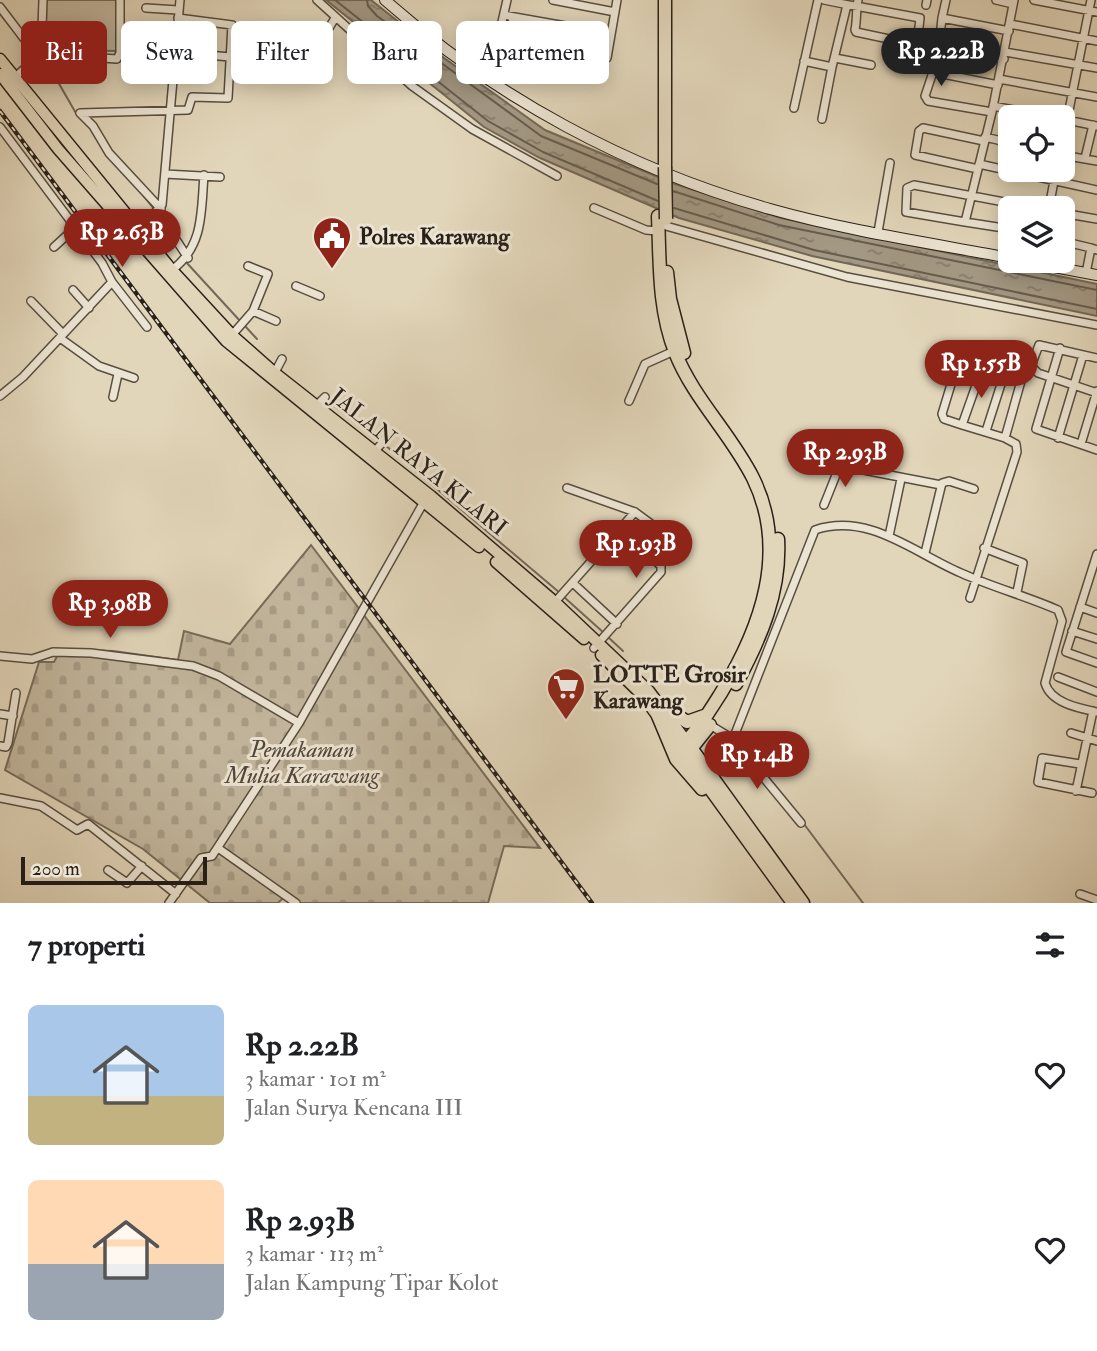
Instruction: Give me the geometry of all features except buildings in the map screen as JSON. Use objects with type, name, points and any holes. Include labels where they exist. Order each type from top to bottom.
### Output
[{"type":"highway","points":[[658,0],[662,223],[660,296],[674,351],[687,377],[752,477],[770,534],[766,596],[709,720],[704,740],[707,769]]},
{"type":"highway","points":[[661,166],[664,0]]},
{"type":"highway","points":[[662,223],[670,299],[683,350],[695,377],[761,478],[778,534],[779,572],[767,616],[746,666],[686,748]]},
{"type":"highway","points":[[660,711],[687,722],[709,720]]},
{"type":"highway","points":[[660,711],[676,759],[726,814]]},
{"type":"highway","name":"JALAN RAYA KLARI","points":[[686,748],[707,769],[803,903]]},
{"type":"highway","name":"JALAN RAYA KLARI","points":[[686,748],[726,814],[793,903]]},
{"type":"main road","name":"JALAN RAYA KLARI","points":[[0,59],[226,341],[277,367]]},
{"type":"main road","name":"JALAN RAYA KLARI","points":[[0,74],[58,149],[232,335],[277,367],[431,496],[559,598],[601,641],[642,695],[660,711],[686,748]]},
{"type":"main road","name":"JALAN RAYA KLARI","points":[[319,403],[421,502],[601,641]]},
{"type":"street","points":[[41,21],[43,0]]},
{"type":"street","points":[[107,59],[117,59],[120,53],[120,0]]},
{"type":"street","points":[[177,21],[180,0]]},
{"type":"street","points":[[317,0],[412,86],[456,118],[557,176]]},
{"type":"street","points":[[385,0],[472,67],[544,114],[621,154],[753,204],[998,256]]},
{"type":"street","points":[[505,21],[507,0]]},
{"type":"street","points":[[553,0],[615,12]]},
{"type":"street","points":[[609,46],[617,0]]},
{"type":"street","points":[[794,108],[818,0]]},
{"type":"street","points":[[824,0],[856,4],[920,18],[917,45],[856,32],[856,4]]},
{"type":"street","points":[[946,0],[939,46],[1097,68]]},
{"type":"street","points":[[965,222],[993,109],[1014,2],[996,0]]},
{"type":"street","points":[[1034,0],[1093,11]]},
{"type":"street","points":[[1069,105],[1083,38],[1093,11],[1091,0]]},
{"type":"street","points":[[821,119],[832,67],[856,4]]},
{"type":"street","points":[[0,7],[21,35]]},
{"type":"street","points":[[146,8],[232,25],[228,98],[192,97],[188,110],[79,113],[93,126],[109,153],[157,213],[186,260]]},
{"type":"street","points":[[507,16],[611,34]]},
{"type":"street","points":[[507,16],[511,21]]},
{"type":"street","points":[[942,18],[1097,41]]},
{"type":"street","points":[[217,56],[230,57]]},
{"type":"street","points":[[835,58],[871,65]]},
{"type":"street","points":[[804,61],[832,67]]},
{"type":"street","points":[[14,78],[21,72]]},
{"type":"street","points":[[998,110],[928,101],[925,96],[933,72],[1072,91],[1097,97]]},
{"type":"street","points":[[136,232],[157,213],[165,174],[172,84]]},
{"type":"street","points":[[1075,122],[1095,126],[1085,159]]},
{"type":"street","points":[[0,127],[147,327]]},
{"type":"street","points":[[998,141],[923,128],[919,131],[915,155],[998,171]]},
{"type":"street","points":[[1075,157],[1097,161]]},
{"type":"street","points":[[878,232],[890,163]]},
{"type":"street","points":[[165,174],[220,177]]},
{"type":"street","points":[[172,270],[186,260],[199,225],[204,175]]},
{"type":"street","points":[[1051,196],[1054,182],[1097,190]]},
{"type":"street","points":[[998,201],[914,185],[907,188],[906,212],[998,227]]},
{"type":"street","points":[[594,208],[646,230],[662,223],[847,277],[1097,325]]},
{"type":"street","points":[[1075,215],[1097,219]]},
{"type":"street","points":[[54,247],[76,227]]},
{"type":"street","points":[[1075,244],[1094,249],[1094,272],[1075,269]]},
{"type":"street","points":[[232,335],[253,311],[268,274],[248,266]]},
{"type":"street","points":[[0,396],[113,282]]},
{"type":"street","points":[[296,286],[320,296]]},
{"type":"street","points":[[73,290],[89,308]]},
{"type":"street","points":[[31,301],[62,336],[89,360],[118,374],[134,378]]},
{"type":"street","points":[[253,311],[276,321]]},
{"type":"street","points":[[1081,444],[1097,392],[1032,370],[1032,361],[1039,345],[1097,358]]},
{"type":"street","points":[[1060,348],[1036,427],[1058,438],[1097,450]]},
{"type":"street","points":[[629,401],[645,364],[674,351]]},
{"type":"street","points":[[1058,438],[1083,355]]},
{"type":"street","points":[[956,368],[942,414],[944,419],[1005,438],[1016,444],[1017,452],[970,598]]},
{"type":"street","points":[[113,397],[118,374]]},
{"type":"street","points":[[962,425],[979,377]]},
{"type":"street","points":[[986,431],[1003,378]]},
{"type":"street","points":[[1005,438],[1021,381]]},
{"type":"street","points":[[377,449],[389,436]]},
{"type":"street","points":[[867,471],[870,449]]},
{"type":"street","points":[[824,505],[839,468],[941,485],[949,481],[974,489]]},
{"type":"street","points":[[889,536],[901,479]]},
{"type":"street","points":[[925,553],[941,485]]},
{"type":"street","points":[[567,488],[635,512],[654,526],[654,530],[639,544]]},
{"type":"street","points":[[169,903],[201,858],[210,858],[218,848],[299,723],[421,502],[431,496]]},
{"type":"street","points":[[559,598],[575,584],[635,512]]},
{"type":"street","points":[[707,769],[731,741],[815,530],[842,524],[889,536],[975,578],[1017,592],[1061,612],[1097,612]]},
{"type":"street","points":[[601,641],[661,572],[661,566],[621,529]]},
{"type":"street","points":[[984,548],[1023,563],[1025,568],[1017,592]]},
{"type":"street","points":[[1097,554],[1066,652],[1097,663]]},
{"type":"street","points":[[1087,583],[1097,586]]},
{"type":"street","points":[[575,584],[617,624]]},
{"type":"street","points":[[1061,612],[1062,621],[1045,683],[1054,698],[1095,712],[1086,737],[1076,790]]},
{"type":"street","points":[[1072,631],[1097,639]]},
{"type":"street","points":[[0,656],[32,659],[53,652],[91,653],[193,666],[219,676],[299,723]]},
{"type":"street","points":[[1058,677],[1097,692]]},
{"type":"street","points":[[0,746],[7,746],[16,693]]},
{"type":"street","points":[[0,714],[13,716]]},
{"type":"street","points":[[709,720],[759,772],[801,823]]},
{"type":"street","points":[[1070,733],[1097,741]]},
{"type":"street","points":[[1080,764],[1044,757],[1041,760],[1039,783],[1092,793]]},
{"type":"street","points":[[0,798],[41,806],[78,830],[88,824],[176,894]]},
{"type":"street","points":[[218,848],[296,903]]},
{"type":"street","points":[[108,870],[127,883],[142,866]]},
{"type":"street","points":[[1080,894],[1097,900]]},
{"type":"green space","points":[[45,0],[117,0],[117,51],[107,51],[107,21],[45,21]]},
{"type":"green space","name":"Pemakaman Mulia Karawang","points":[[311,545],[540,848],[504,846],[488,903],[290,903],[283,898],[278,903],[210,903],[143,849],[5,770],[39,662],[54,662],[61,649],[113,651],[178,660],[184,631],[230,644]]},
{"type":"water","points":[[326,0],[371,0],[397,21],[352,21]]},
{"type":"water","points":[[442,56],[456,67],[456,84],[480,84],[545,130],[675,184],[781,218],[998,263],[998,273],[1044,273],[1097,284],[1097,316],[812,256],[679,218],[540,158],[484,127],[431,84],[442,84]]},
{"type":"waterway","points":[[0,14],[12,29]]},
{"type":"waterway","points":[[59,84],[77,115]]},
{"type":"waterway","points":[[142,194],[154,209]]},
{"type":"waterway","points":[[186,262],[241,322]]},
{"type":"waterway","points":[[245,326],[257,339]]},
{"type":"waterway","points":[[329,402],[381,441]]},
{"type":"waterway","points":[[385,445],[560,593]]},
{"type":"waterway","points":[[564,597],[604,633]]},
{"type":"waterway","points":[[608,637],[623,651]]},
{"type":"waterway","points":[[751,769],[759,778]]},
{"type":"waterway","points":[[804,824],[863,903]]},
{"type":"railway","points":[[0,111],[592,903]]},
{"type":"place","name":"Polres Karawang","points":[[332,270]]},
{"type":"place","name":"LOTTE Grosir Karawang","points":[[566,721]]}]
